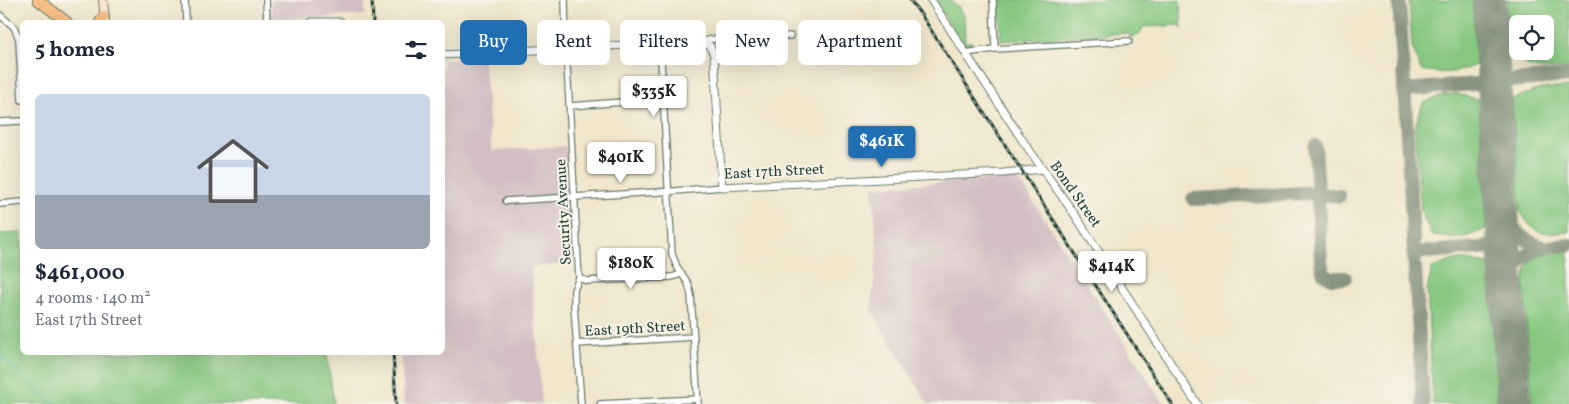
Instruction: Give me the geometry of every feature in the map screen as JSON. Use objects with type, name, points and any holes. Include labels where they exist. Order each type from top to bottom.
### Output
[{"type":"highway","points":[[38,0],[63,20]]},
{"type":"main road","points":[[103,0],[103,20]]},
{"type":"street","points":[[185,0],[186,20]]},
{"type":"street","points":[[266,0],[267,20]]},
{"type":"street","name":"Security Avenue","points":[[566,0],[566,20]]},
{"type":"street","name":"Bond Street","points":[[931,0],[1075,215],[1197,404]]},
{"type":"street","points":[[993,0],[995,49]]},
{"type":"street","points":[[0,15],[14,27],[20,37]]},
{"type":"street","points":[[706,41],[723,38],[790,36]]},
{"type":"street","points":[[965,53],[995,49],[1129,41]]},
{"type":"street","points":[[706,43],[710,46],[714,55],[722,187]]},
{"type":"street","points":[[445,55],[537,50]]},
{"type":"street","name":"Security Avenue","points":[[567,65],[579,278],[574,290],[574,306],[581,404]]},
{"type":"street","points":[[600,404],[698,401],[691,295],[688,283],[675,264],[672,254],[661,65]]},
{"type":"street","points":[[570,106],[663,100]]},
{"type":"street","points":[[0,122],[20,121]]},
{"type":"street","name":"East 17th Street","points":[[506,201],[669,192],[722,187],[1003,173],[1043,169]]},
{"type":"street","points":[[0,204],[20,202]]},
{"type":"street","points":[[579,278],[587,282],[672,277],[681,274]]},
{"type":"street","name":"East 19th Street","points":[[577,344],[694,337]]},
{"type":"shaded area","points":[[271,0],[365,0],[365,15],[272,20]]},
{"type":"shaded area","points":[[460,59],[460,65],[484,65],[492,151],[566,146],[573,263],[531,267],[542,404],[404,404],[401,355],[445,355],[445,60]]},
{"type":"shaded area","points":[[1018,178],[1164,404],[928,404],[871,310],[877,252],[873,187]]},
{"type":"green space","points":[[934,0],[952,0],[953,4],[958,6],[962,14],[964,14],[965,42],[973,42],[964,46]]},
{"type":"green space","points":[[996,0],[1180,0],[1182,29],[1180,25],[1142,27],[1142,32],[1130,38],[1129,33],[1001,41],[1000,15],[997,15]]},
{"type":"green space","points":[[1409,0],[1472,0],[1476,65],[1449,72],[1421,70],[1412,47]]},
{"type":"green space","points":[[1507,0],[1569,0],[1569,68],[1541,69],[1529,66],[1519,60],[1554,60],[1554,15],[1509,15],[1509,38]]},
{"type":"green space","points":[[1569,87],[1569,232],[1546,233],[1529,224],[1520,210],[1512,99],[1540,89]]},
{"type":"green space","points":[[1457,94],[1479,100],[1486,229],[1465,237],[1448,238],[1431,234],[1421,211],[1415,126],[1423,103],[1443,95]]},
{"type":"green space","points":[[20,233],[20,355],[327,355],[334,404],[0,404],[0,234]]},
{"type":"green space","points":[[1569,250],[1569,404],[1532,404],[1524,281],[1526,271],[1531,260],[1541,254]]},
{"type":"green space","points":[[1454,260],[1489,264],[1497,404],[1433,404],[1427,290],[1432,268]]},
{"type":"waterway","points":[[0,356],[55,404]]},
{"type":"taxiway","points":[[1399,0],[1423,404]]},
{"type":"taxiway","points":[[1404,90],[1569,76]]},
{"type":"taxiway","points":[[1315,146],[1318,194],[1339,196]]},
{"type":"taxiway","points":[[1193,199],[1305,193],[1318,194],[1321,262],[1324,274],[1332,278],[1345,278]]},
{"type":"taxiway","points":[[1501,209],[1518,233],[1529,241],[1544,247]]},
{"type":"taxiway","points":[[1507,289],[1516,267],[1526,256],[1547,247],[1569,245]]},
{"type":"taxiway","points":[[1413,253],[1504,246]]},
{"type":"runway","points":[[1489,0],[1514,404]]},
{"type":"railway","points":[[372,0],[373,20]]},
{"type":"railway","points":[[910,0],[1172,404]]},
{"type":"railway","points":[[393,355],[396,404]]}]
